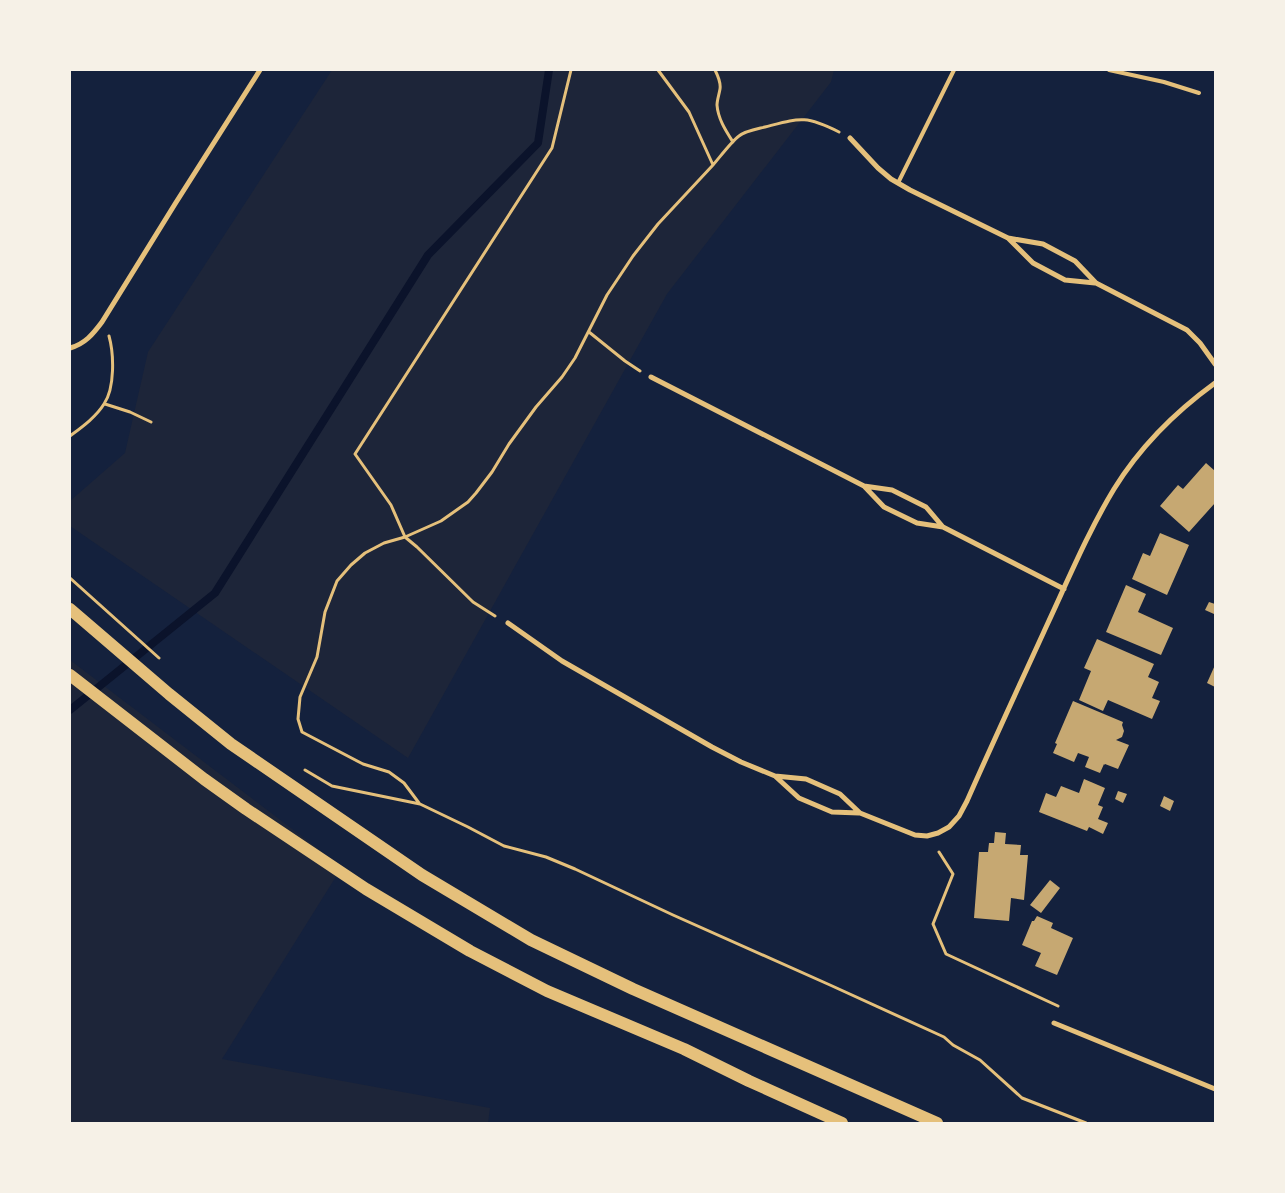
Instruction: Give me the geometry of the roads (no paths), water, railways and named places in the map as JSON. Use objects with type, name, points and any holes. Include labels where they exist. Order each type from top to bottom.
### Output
[{"type":"main road","points":[[70,608],[231,744],[422,875],[530,940],[633,989],[937,1123]]},
{"type":"main road","points":[[70,674],[204,779],[246,809],[366,890],[470,951],[547,991],[684,1049],[748,1081],[842,1123]]},
{"type":"street","points":[[71,348],[91,336],[99,327],[260,70]]},
{"type":"street","points":[[850,138],[878,168],[910,190],[1008,238],[1043,244],[1075,261],[1096,283],[1188,330],[1215,364]]},
{"type":"street","points":[[1008,238],[1033,263],[1065,280],[1096,283]]},
{"type":"street","points":[[650,377],[864,486],[892,490],[926,507],[943,526],[1064,589]]},
{"type":"street","points":[[775,776],[799,798],[832,812],[860,813],[915,835],[927,836],[949,827],[959,816],[967,801],[1064,589],[1098,517],[1114,489],[1153,438],[1196,397],[1215,383]]},
{"type":"street","points":[[864,486],[884,507],[917,524],[943,526]]},
{"type":"street","points":[[508,623],[562,661],[712,747],[775,776],[806,779],[840,794],[860,813]]},
{"type":"street","points":[[1054,1023],[1215,1089]]},
{"type":"lane","points":[[898,183],[954,70]]},
{"type":"lane","points":[[1109,70],[1164,82],[1199,93]]},
{"type":"waterway","points":[[70,710],[215,593],[428,255],[538,143],[549,70]]}]
